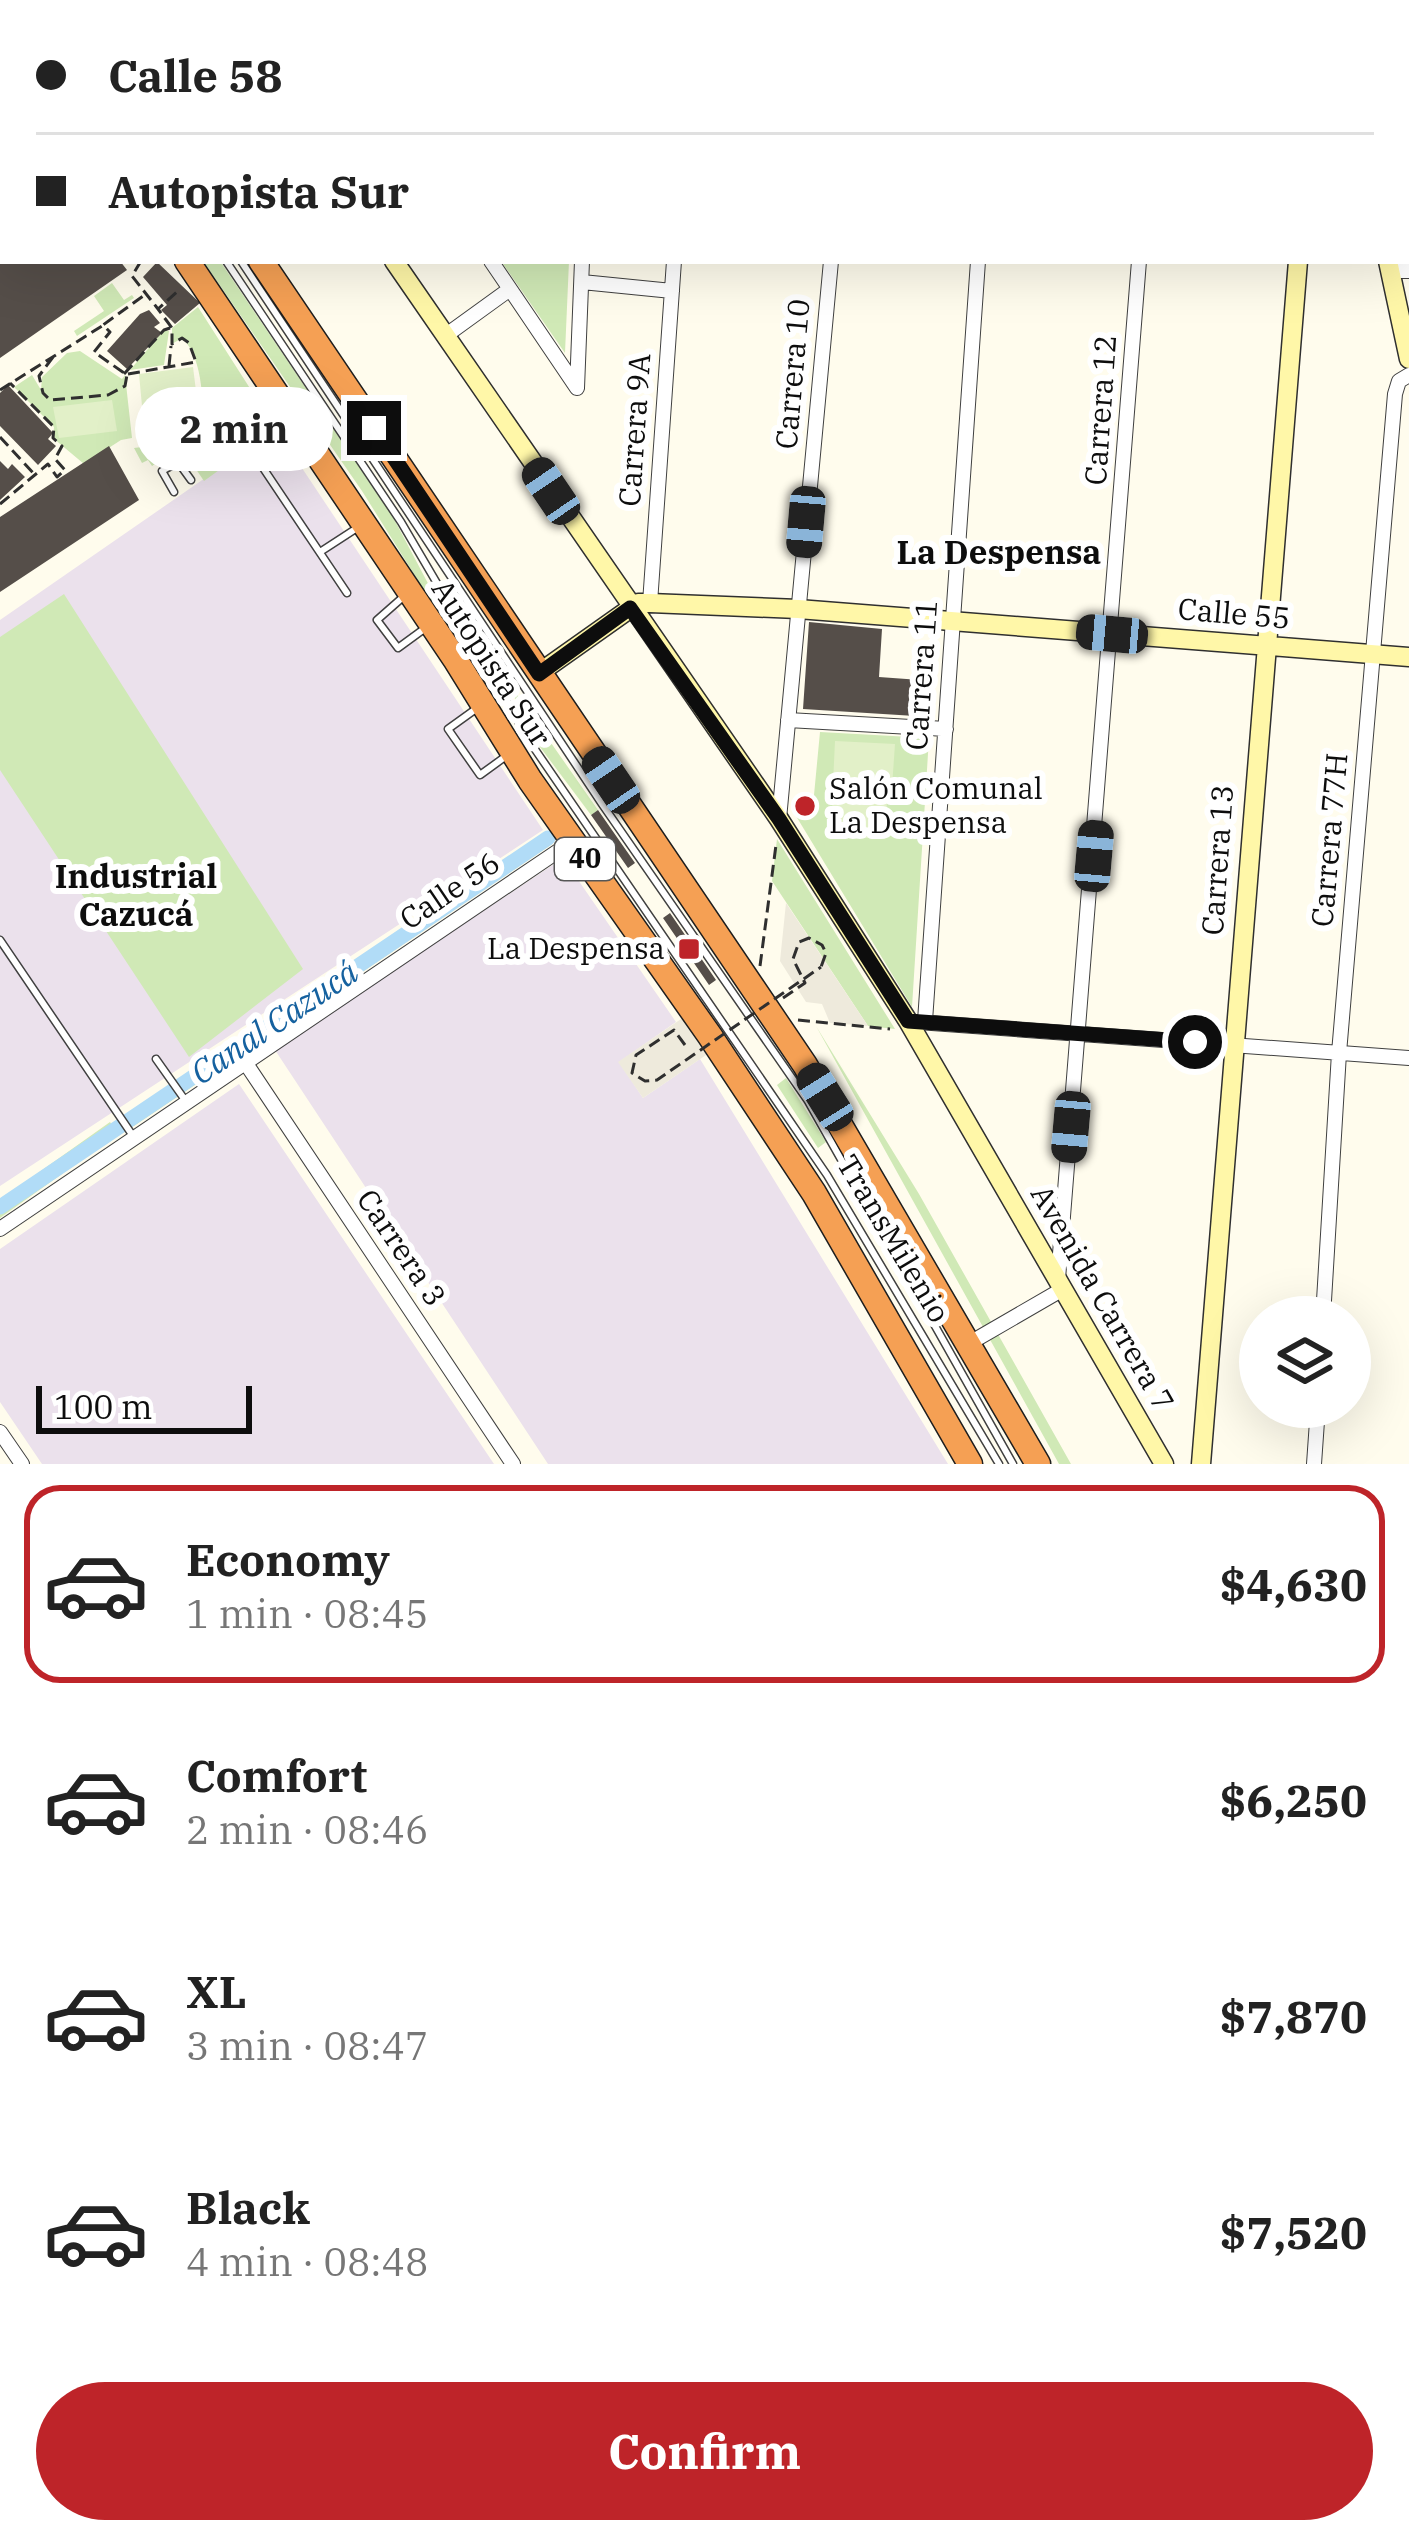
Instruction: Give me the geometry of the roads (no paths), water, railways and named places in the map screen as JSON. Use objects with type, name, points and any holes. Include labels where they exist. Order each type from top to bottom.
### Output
[{"type":"highway","name":"Autopista Sur","points":[[189,264],[410,591],[512,752],[814,1193],[970,1464]]},
{"type":"highway","name":"Autopista Sur","points":[[263,264],[765,1007],[844,1130],[1038,1464]]},
{"type":"street","name":"Avenida Carrera 7","points":[[396,264],[916,1024],[1164,1464]]},
{"type":"street","points":[[493,264],[577,388],[583,264]]},
{"type":"street","name":"Carrera 9A","points":[[650,602],[674,264]]},
{"type":"street","name":"Carrera 10","points":[[779,819],[830,264]]},
{"type":"street","name":"Carrera 11","points":[[916,1024],[946,729],[979,264]]},
{"type":"street","name":"Carrera 12","points":[[1060,1285],[1139,264]]},
{"type":"street","name":"Carrera 13","points":[[1201,1464],[1298,264]]},
{"type":"street","points":[[1395,268],[1409,359]]},
{"type":"street","points":[[582,282],[672,291]]},
{"type":"street","points":[[445,336],[510,289]]},
{"type":"street","name":"Carrera 77H","points":[[1324,1296],[1339,1053],[1395,394],[1399,381],[1409,375]]},
{"type":"street","name":"Calle 55","points":[[539,674],[630,608],[650,602],[798,609],[1409,658]]},
{"type":"street","points":[[788,720],[946,729]]},
{"type":"street","name":"Calle 56","points":[[0,1229],[130,1133],[573,841]]},
{"type":"street","points":[[916,1024],[1409,1058]]},
{"type":"street","name":"Carrera 3","points":[[244,1062],[513,1464]]},
{"type":"street","points":[[968,1344],[1060,1285]]},
{"type":"street","points":[[1314,1464],[1317,1428]]},
{"type":"street","points":[[0,1432],[22,1464]]},
{"type":"lane","name":"TransMilenio","points":[[228,264],[401,522],[532,745],[827,1175],[999,1464]]},
{"type":"lane","name":"TransMilenio","points":[[243,264],[602,804],[808,1101],[1013,1464]]},
{"type":"lane","points":[[297,424],[254,453],[347,592]]},
{"type":"lane","points":[[174,491],[162,472],[178,462],[191,480]]},
{"type":"lane","points":[[320,552],[364,524]]},
{"type":"lane","points":[[410,591],[377,620],[398,648],[431,624]]},
{"type":"lane","points":[[482,704],[448,729],[480,775],[512,752]]},
{"type":"lane","points":[[0,940],[130,1133]]},
{"type":"lane","points":[[156,1059],[184,1098]]},
{"type":"waterway","name":"Canal Cazucá","points":[[0,1207],[548,838]]},
{"type":"place","name":"Salón Comunal La Despensa","points":[[805,806]]},
{"type":"place","name":"La Despensa","points":[[689,949]]},
{"type":"district","name":"La Despensa","points":[[999,552]]},
{"type":"district","name":"Industrial Cazucá","points":[[136,895]]}]
